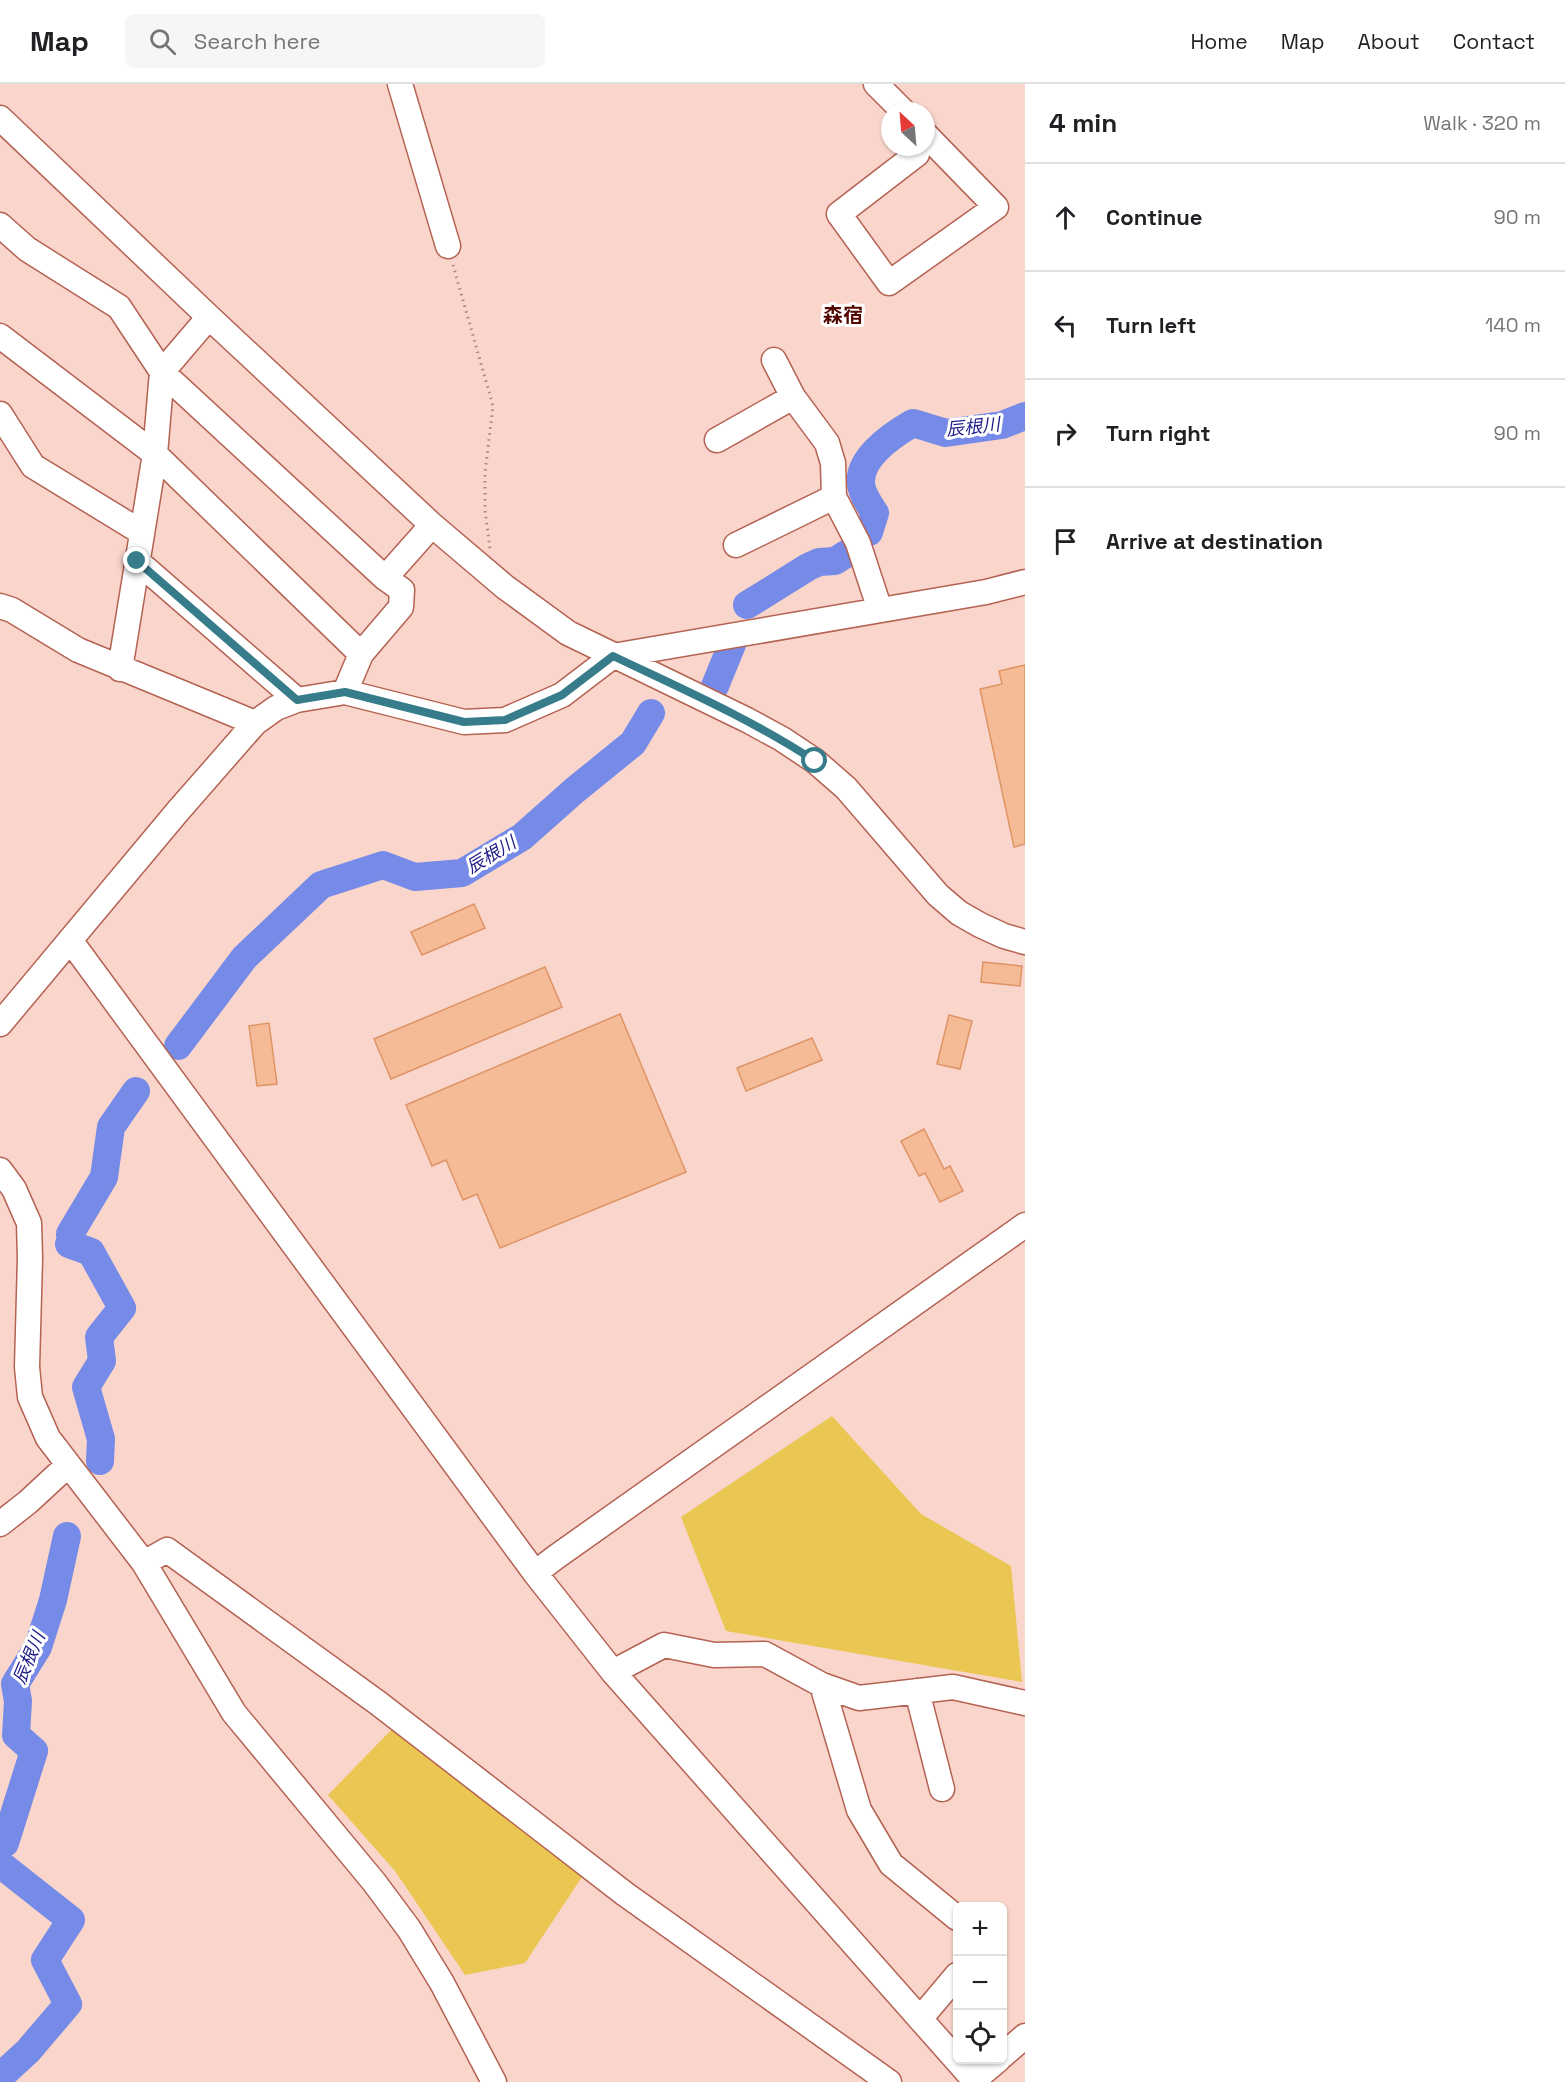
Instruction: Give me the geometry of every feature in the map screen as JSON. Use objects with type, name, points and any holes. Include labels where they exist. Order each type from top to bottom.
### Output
[{"type":"street","points":[[400,84],[448,246]]},
{"type":"street","points":[[876,84],[893,102]]},
{"type":"street","points":[[0,118],[432,525],[487,572],[568,633],[747,720],[815,761],[846,788],[938,895],[959,913],[980,925],[1004,936],[1025,942]]},
{"type":"street","points":[[914,156],[839,214],[889,283],[996,207],[935,144]]},
{"type":"street","points":[[0,225],[27,249],[119,307],[162,372],[385,578],[402,590],[401,608],[361,654],[345,692]]},
{"type":"street","points":[[120,669],[155,454],[162,372],[209,317]]},
{"type":"street","points":[[0,336],[155,454],[361,654]]},
{"type":"street","points":[[774,360],[793,398],[827,443],[833,463],[834,497],[858,543],[880,610]]},
{"type":"street","points":[[717,440],[793,398]]},
{"type":"street","points":[[0,415],[33,466],[141,532]]},
{"type":"street","points":[[736,545],[834,497]]},
{"type":"street","points":[[385,578],[432,525]]},
{"type":"street","points":[[137,561],[297,700]]},
{"type":"street","points":[[0,1024],[178,811],[255,723],[276,708],[297,700],[345,692],[464,722],[505,720],[562,695],[613,656],[986,592],[1025,582]]},
{"type":"street","points":[[0,606],[12,610],[78,651],[255,723]]},
{"type":"street","points":[[70,940],[535,1574],[614,1672],[975,2081],[994,2064]]},
{"type":"street","points":[[0,1170],[14,1190],[29,1223],[27,1367],[30,1397],[48,1438],[144,1563],[234,1713],[374,1882],[409,1929],[442,1983],[494,2082]]},
{"type":"street","points":[[535,1574],[555,1557],[1025,1225]]},
{"type":"street","points":[[0,1524],[68,1466]]},
{"type":"street","points":[[144,1563],[167,1550],[378,1703],[625,1894],[889,2082]]},
{"type":"street","points":[[614,1672],[664,1645],[714,1655],[765,1654],[822,1684],[859,1698],[953,1687],[1025,1703]]},
{"type":"street","points":[[822,1684],[859,1810],[891,1864],[953,1915]]},
{"type":"street","points":[[917,1691],[942,1789]]},
{"type":"street","points":[[920,2019],[953,1980]]},
{"type":"street","points":[[1007,2051],[1025,2036]]},
{"type":"path","points":[[448,246],[493,406],[485,473],[485,510],[490,552],[487,572]]},
{"type":"shaded area","points":[[832,1416],[921,1514],[1011,1566],[1022,1682],[726,1631],[681,1517]]},
{"type":"shaded area","points":[[394,1727],[582,1877],[525,1963],[465,1975],[395,1871],[328,1795]]},
{"type":"building","points":[[1025,665],[1025,844],[1014,847],[980,689],[1002,684],[999,671]]},
{"type":"building","points":[[474,904],[485,928],[422,955],[411,932]]},
{"type":"building","points":[[983,962],[1022,966],[1020,986],[981,982]]},
{"type":"building","points":[[545,967],[562,1007],[391,1079],[374,1039]]},
{"type":"building","points":[[620,1014],[686,1172],[500,1248],[477,1194],[463,1200],[446,1160],[432,1166],[406,1105]]},
{"type":"building","points":[[949,1015],[972,1021],[960,1069],[937,1064]]},
{"type":"building","points":[[269,1023],[277,1084],[257,1086],[249,1026]]},
{"type":"building","points":[[812,1038],[822,1060],[746,1091],[737,1068]]},
{"type":"building","points":[[924,1129],[944,1169],[950,1166],[963,1191],[940,1202],[925,1173],[919,1176],[901,1141]]},
{"type":"waterway","name":"辰根川","points":[[869,532],[875,513],[863,492],[861,481],[868,460],[885,442],[913,423],[946,433],[1002,425],[1025,416]]},
{"type":"waterway","name":"辰根川","points":[[747,605],[808,567],[819,562],[835,561],[846,554]]},
{"type":"waterway","name":"辰根川","points":[[715,686],[733,642]]},
{"type":"waterway","name":"辰根川","points":[[178,1046],[244,958],[321,885],[383,865],[415,877],[462,873],[522,837],[633,743],[651,713]]},
{"type":"waterway","name":"辰根川","points":[[70,1234],[104,1177],[111,1127],[136,1091]]},
{"type":"waterway","name":"辰根川","points":[[69,1244],[91,1252],[122,1308],[99,1337],[102,1361],[86,1387],[101,1439],[100,1461]]},
{"type":"waterway","name":"辰根川","points":[[5,1843],[34,1751],[16,1735],[18,1701],[15,1684],[38,1647],[53,1600],[67,1536]]},
{"type":"waterway","name":"辰根川","points":[[0,1864],[71,1920],[45,1960],[68,2004],[28,2051],[3,2074],[1,2082]]},
{"type":"district","name":"森宿","points":[[843,315]]},
{"type":"route","points":[[137,561],[297,700],[345,692],[464,722],[505,720],[562,695],[613,656],[747,720],[815,761]]}]
